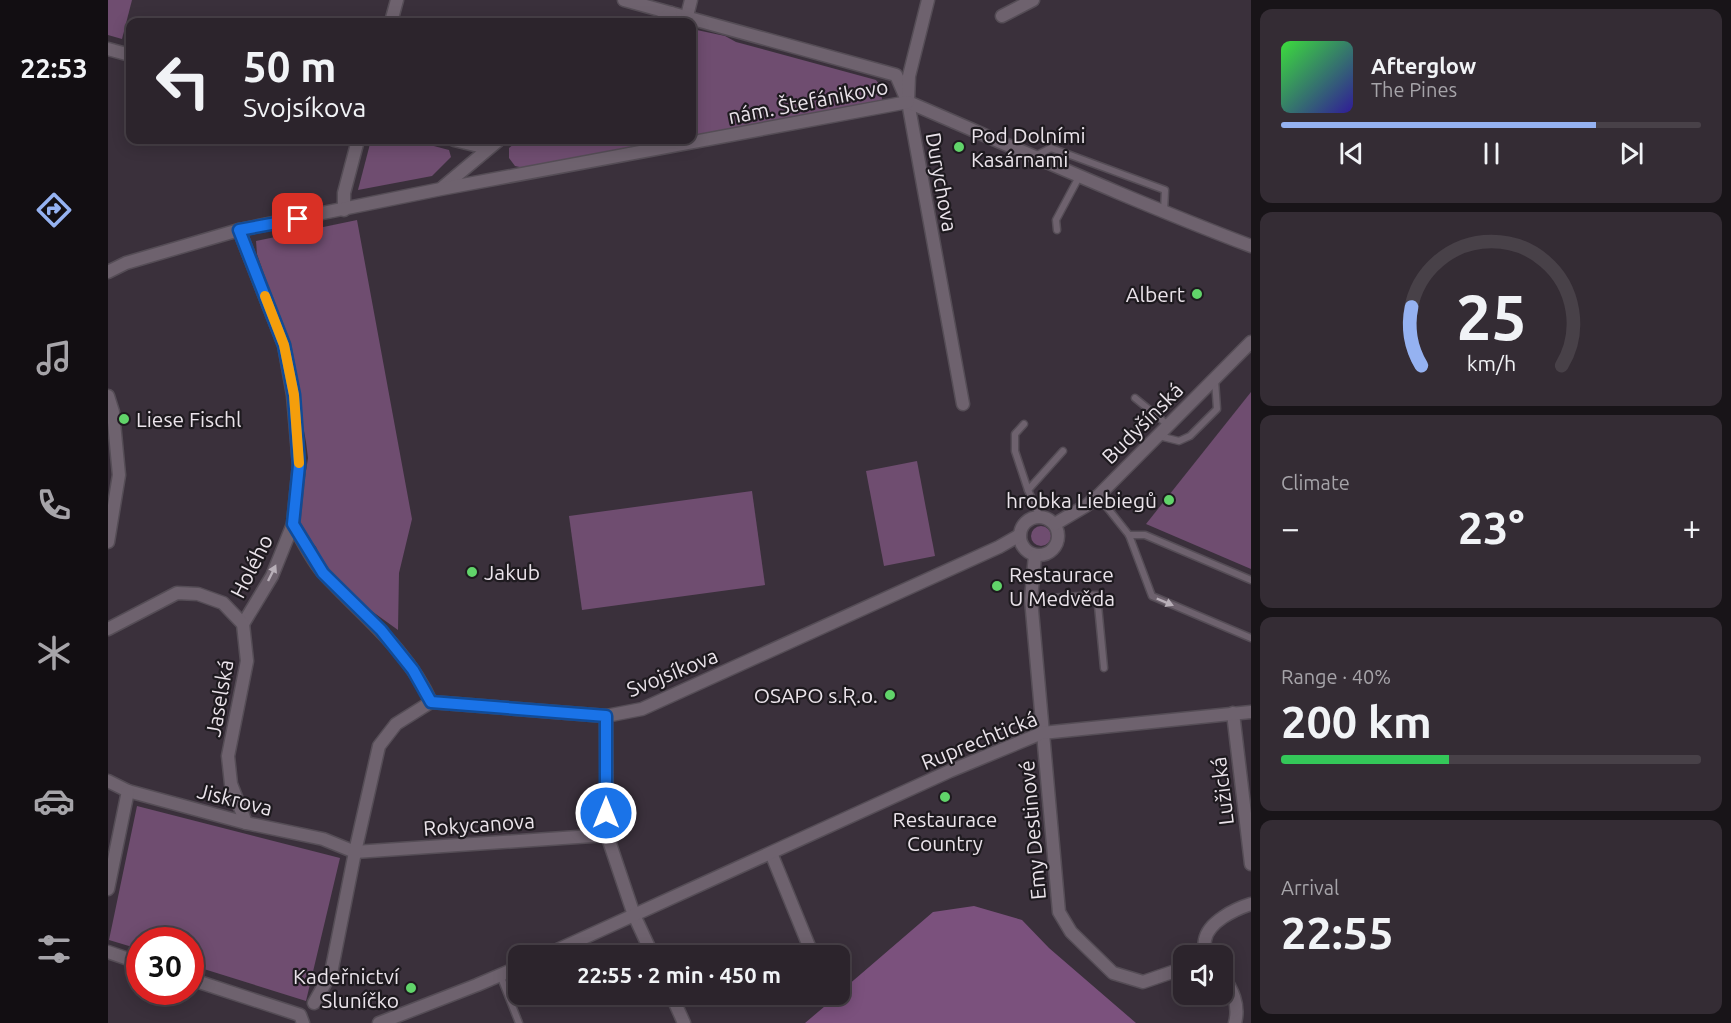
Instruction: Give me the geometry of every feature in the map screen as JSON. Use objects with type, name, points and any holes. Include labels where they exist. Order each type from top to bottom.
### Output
[{"type":"street","points":[[392,18],[397,0]]},
{"type":"street","name":"nám. Štefánikovo","points":[[624,0],[694,18]]},
{"type":"street","points":[[687,16],[691,0]]},
{"type":"street","points":[[908,102],[909,76],[928,0]]},
{"type":"street","points":[[1002,16],[1033,0]]},
{"type":"street","points":[[664,18],[671,13]]},
{"type":"street","name":"nám. Štefánikovo","points":[[696,19],[896,75],[908,102],[696,141]]},
{"type":"street","points":[[108,49],[126,54]]},
{"type":"street","name":"Durychova","points":[[908,102],[1080,174],[1164,213],[1251,246]]},
{"type":"street","name":"Durychova","points":[[908,102],[963,405]]},
{"type":"street","points":[[344,210],[344,193],[357,144]]},
{"type":"street","points":[[471,144],[488,148]]},
{"type":"street","name":"nám. Štefánikovo","points":[[441,189],[494,144]]},
{"type":"street","name":"nám. Štefánikovo","points":[[108,272],[126,263],[239,230],[441,189],[683,144]]},
{"type":"street","name":"Holého","points":[[239,230],[284,345],[294,395],[299,465],[293,524],[272,576],[243,624]]},
{"type":"street","name":"Budyšínská","points":[[1055,524],[1098,496],[1251,342]]},
{"type":"street","points":[[108,396],[113,412],[119,475],[108,541]]},
{"type":"street","points":[[1040,517],[1051,520],[1055,524],[1059,536],[1055,548],[1045,554],[1035,555],[1023,547],[1020,535],[1024,524],[1029,520],[1040,517]]},
{"type":"street","name":"Holého","points":[[293,524],[323,573],[381,630],[413,670],[431,702]]},
{"type":"street","name":"Svojsíkova","points":[[431,702],[606,716],[642,709],[999,547],[1020,535]]},
{"type":"street","points":[[1035,555],[1031,599],[1042,733]]},
{"type":"street","points":[[108,629],[177,593],[198,594],[223,603],[243,624]]},
{"type":"street","name":"Jaselská","points":[[243,624],[247,661],[228,756],[231,784],[246,823]]},
{"type":"street","points":[[314,1003],[331,973],[378,746],[396,724],[431,702]]},
{"type":"street","name":"Ruprechtická","points":[[568,945],[950,771],[1042,733],[1251,712]]},
{"type":"street","name":"Lužická","points":[[1233,713],[1251,864]]},
{"type":"street","points":[[606,716],[607,835],[634,915],[648,945]]},
{"type":"street","name":"Emy Destinové","points":[[1042,733],[1059,912],[1071,932],[1113,973],[1143,982],[1173,972]]},
{"type":"street","name":"Jiskrova","points":[[108,781],[128,791],[246,823],[323,839],[355,852]]},
{"type":"street","points":[[108,889],[128,791]]},
{"type":"street","name":"Rokycanova","points":[[355,852],[607,835]]},
{"type":"street","points":[[771,853],[809,945]]},
{"type":"street","points":[[1205,945],[1205,938],[1218,921],[1238,908],[1251,904]]},
{"type":"street","points":[[108,952],[126,958]]},
{"type":"street","points":[[379,1023],[508,972]]},
{"type":"street","points":[[204,984],[300,1015],[303,1023]]},
{"type":"street","points":[[1233,991],[1238,1013],[1235,1023]]},
{"type":"street","points":[[676,1005],[684,1023]]},
{"type":"lane","points":[[1034,156],[1051,148],[1165,190],[1164,213]]},
{"type":"lane","points":[[1057,230],[1056,220],[1080,174]]},
{"type":"lane","points":[[1158,435],[1179,441],[1190,436],[1217,408],[1215,378]]},
{"type":"lane","points":[[1135,398],[1168,425]]},
{"type":"lane","points":[[1024,424],[1015,434],[1016,451],[1028,490],[1040,517]]},
{"type":"lane","points":[[1028,490],[1063,451]]},
{"type":"lane","points":[[1098,496],[1129,535],[1152,596],[1251,638]]},
{"type":"lane","points":[[1129,535],[1145,535],[1251,580]]},
{"type":"lane","points":[[1031,599],[1097,595],[1104,668]]},
{"type":"lane","points":[[500,975],[519,1023]]},
{"type":"shaded area","points":[[108,0],[132,0],[122,39],[108,35]]},
{"type":"shaded area","points":[[696,30],[725,36],[736,42],[876,80],[881,87],[882,100],[696,135]]},
{"type":"shaded area","points":[[370,144],[426,144],[449,150],[451,157],[432,176],[358,190]]},
{"type":"shaded area","points":[[514,144],[652,144],[524,168],[515,166],[509,158],[509,148]]},
{"type":"shaded area","points":[[357,220],[412,519],[399,573],[398,630],[366,607],[329,575],[316,547],[300,528],[299,516],[308,458],[306,442],[288,343],[257,254],[256,241]]},
{"type":"shaded area","points":[[1251,392],[1251,569],[1146,524]]},
{"type":"shaded area","points":[[917,461],[935,556],[884,566],[866,471]]},
{"type":"shaded area","points":[[752,491],[765,585],[582,610],[569,516]]},
{"type":"shaded area","points":[[1041,526],[1048,529],[1051,536],[1048,543],[1041,546],[1034,543],[1031,536],[1034,529]]},
{"type":"shaded area","points":[[137,806],[340,858],[306,1001],[204,969],[204,927],[126,927],[126,945],[109,940]]},
{"type":"shaded area","points":[[974,906],[1022,920],[1049,948],[1136,1023],[805,1023],[826,1005],[850,1005],[850,983],[933,912]]},
{"type":"slow traffic","points":[[265,296],[284,345],[294,395],[299,463]]},
{"type":"place","name":"Pod Dolními Kasárnami","points":[[959,147]]},
{"type":"place","name":"Albert","points":[[1197,294]]},
{"type":"place","name":"Liese Fischl","points":[[124,419]]},
{"type":"place","name":"hrobka Liebiegů","points":[[1169,500]]},
{"type":"place","name":"Jakub","points":[[472,572]]},
{"type":"place","name":"Restaurace U Medvěda","points":[[997,586]]},
{"type":"place","name":"OSAPO s.ʀ.ᴏ.","points":[[890,695]]},
{"type":"place","name":"Restaurace Country","points":[[945,797]]},
{"type":"place","name":"Kadeřnictví Sluníčko","points":[[411,988]]},
{"type":"route","points":[[298,219],[239,230],[284,345],[294,395],[299,465],[293,524],[323,573],[381,630],[413,670],[431,702],[606,716],[606,813]]}]
